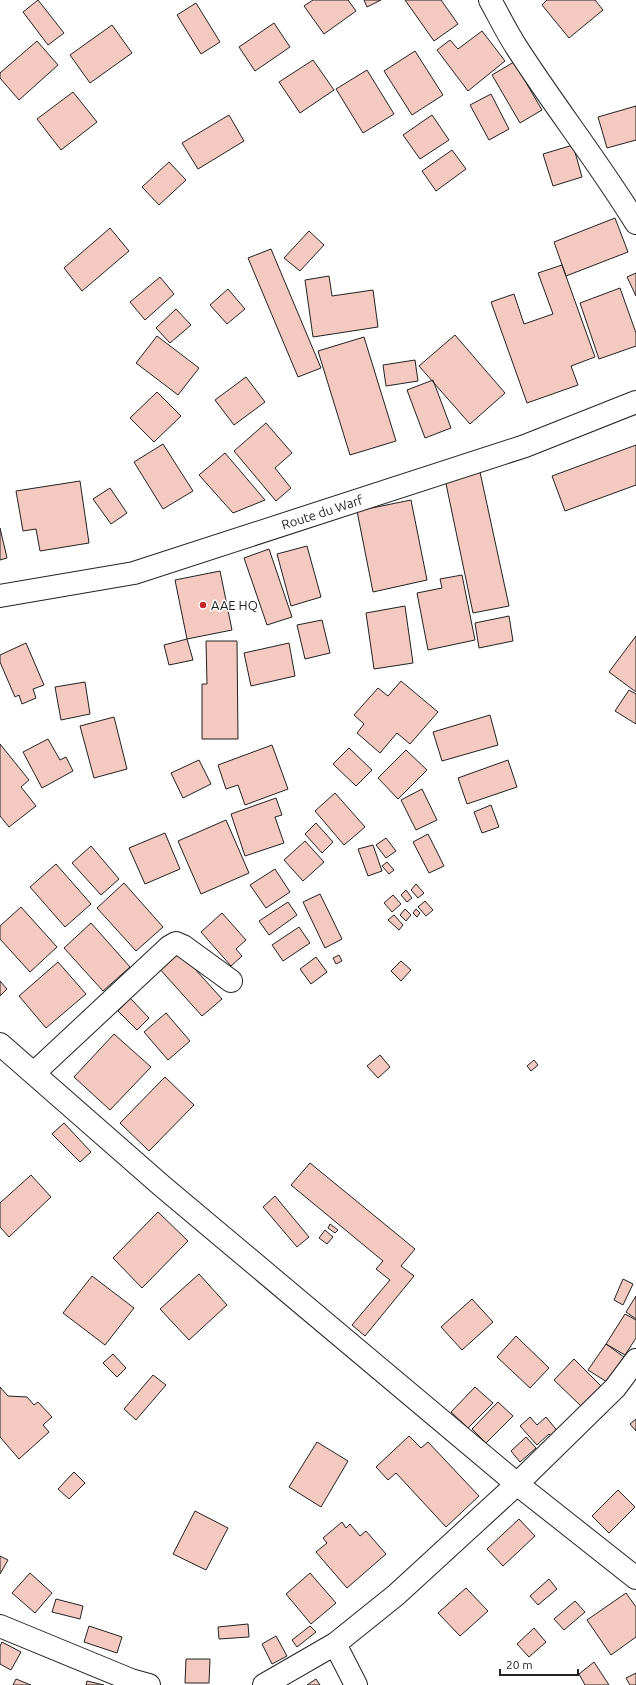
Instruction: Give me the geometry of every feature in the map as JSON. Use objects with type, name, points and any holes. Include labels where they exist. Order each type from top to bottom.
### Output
[{"type":"street","points":[[490,0],[517,47],[618,193],[636,223]]},
{"type":"street","name":"Route du Warf","points":[[0,596],[134,574],[525,446],[636,402]]},
{"type":"street","points":[[34,1073],[169,947],[176,943],[183,946],[230,981]]},
{"type":"street","points":[[0,1044],[162,1186],[517,1484],[636,1578]]},
{"type":"street","points":[[264,1685],[335,1644],[396,1595],[517,1484],[615,1388],[636,1360]]},
{"type":"street","points":[[0,1626],[131,1680],[149,1685]]},
{"type":"street","points":[[335,1644],[356,1685]]},
{"type":"building","points":[[38,0],[64,33],[48,45],[23,12]]},
{"type":"building","points":[[313,0],[348,0],[356,11],[324,34],[304,6]]},
{"type":"building","points":[[364,0],[381,0],[367,7]]},
{"type":"building","points":[[405,0],[441,0],[458,24],[434,41]]},
{"type":"building","points":[[547,0],[595,0],[603,10],[569,38],[542,5]]},
{"type":"building","points":[[196,3],[220,42],[201,54],[177,15]]},
{"type":"building","points":[[274,23],[290,47],[255,71],[239,47]]},
{"type":"building","points":[[112,25],[132,53],[90,83],[70,55]]},
{"type":"building","points":[[482,31],[505,61],[468,91],[437,50],[450,40],[458,49]]},
{"type":"building","points":[[37,41],[58,65],[19,100],[0,78],[0,73]]},
{"type":"building","points":[[415,51],[443,95],[412,115],[384,71]]},
{"type":"building","points":[[313,60],[334,90],[300,113],[279,82]]},
{"type":"building","points":[[514,62],[542,110],[520,123],[492,75]]},
{"type":"building","points":[[367,70],[394,114],[363,133],[336,89]]},
{"type":"building","points":[[73,92],[97,122],[61,150],[37,119]]},
{"type":"building","points":[[491,94],[509,129],[489,140],[470,105]]},
{"type":"building","points":[[636,106],[636,140],[607,148],[598,117]]},
{"type":"building","points":[[229,115],[244,141],[198,169],[182,143]]},
{"type":"building","points":[[432,115],[449,140],[420,159],[403,135]]},
{"type":"building","points":[[573,145],[582,177],[553,186],[543,154]]},
{"type":"building","points":[[452,150],[466,169],[436,191],[422,171]]},
{"type":"building","points":[[169,162],[186,180],[159,205],[142,187]]},
{"type":"building","points":[[615,218],[628,252],[566,276],[554,242]]},
{"type":"building","points":[[110,228],[129,251],[82,291],[64,268]]},
{"type":"building","points":[[309,231],[324,245],[300,271],[284,258]]},
{"type":"building","points":[[271,249],[321,368],[298,377],[248,258]]},
{"type":"building","points":[[562,265],[595,357],[571,366],[578,385],[527,403],[491,302],[514,294],[524,324],[553,314],[538,273]]},
{"type":"building","points":[[636,273],[636,296],[627,277]]},
{"type":"building","points":[[329,276],[332,296],[373,290],[378,327],[313,337],[305,280]]},
{"type":"building","points":[[160,277],[174,294],[145,320],[130,302]]},
{"type":"building","points":[[620,288],[636,333],[636,346],[599,359],[580,303]]},
{"type":"building","points":[[228,289],[245,309],[227,324],[210,305]]},
{"type":"building","points":[[176,309],[191,325],[170,343],[156,328]]},
{"type":"building","points":[[455,335],[505,393],[470,424],[419,366]]},
{"type":"building","points":[[157,336],[199,368],[178,395],[136,363]]},
{"type":"building","points":[[364,337],[396,441],[350,455],[318,351]]},
{"type":"building","points":[[415,360],[418,381],[386,386],[383,365]]},
{"type":"building","points":[[246,377],[265,402],[234,425],[215,400]]},
{"type":"building","points":[[433,380],[451,428],[425,438],[407,390]]},
{"type":"building","points":[[157,392],[181,416],[154,442],[130,418]]},
{"type":"building","points":[[266,423],[292,453],[275,468],[291,488],[276,501],[234,451]]},
{"type":"building","points":[[163,444],[193,491],[163,509],[134,462]]},
{"type":"building","points":[[636,445],[636,485],[565,511],[552,476]]},
{"type":"building","points":[[225,453],[265,500],[233,513],[199,475]]},
{"type":"building","points":[[480,472],[509,606],[473,613],[445,479]]},
{"type":"building","points":[[80,481],[89,543],[40,551],[36,529],[23,531],[16,491]]},
{"type":"building","points":[[110,488],[127,513],[111,524],[93,499]]},
{"type":"building","points":[[411,500],[427,580],[373,592],[357,511]]},
{"type":"building","points":[[0,528],[7,558],[0,560]]},
{"type":"building","points":[[307,546],[321,597],[291,606],[277,554]]},
{"type":"building","points":[[269,549],[292,617],[267,625],[244,558]]},
{"type":"building","name":"AAE HQ","points":[[220,571],[232,630],[187,639],[175,580]]},
{"type":"building","points":[[462,575],[475,640],[428,650],[417,593],[442,588],[440,579]]},
{"type":"building","points":[[405,606],[413,663],[374,669],[366,613]]},
{"type":"building","points":[[509,616],[513,641],[479,648],[475,623]]},
{"type":"building","points":[[322,620],[330,653],[305,659],[297,625]]},
{"type":"building","points":[[636,636],[636,692],[609,672]]},
{"type":"building","points":[[187,639],[193,660],[169,665],[164,645]]},
{"type":"building","points":[[206,641],[237,641],[238,739],[202,739],[202,684],[207,684]]},
{"type":"building","points":[[26,643],[44,685],[33,689],[36,698],[22,704],[19,695],[15,697],[0,662],[0,655]]},
{"type":"building","points":[[289,643],[295,676],[251,686],[244,653]]},
{"type":"building","points":[[401,681],[438,712],[410,744],[397,733],[380,753],[357,733],[364,724],[354,715],[378,688],[388,696]]},
{"type":"building","points":[[85,682],[90,714],[61,720],[55,687]]},
{"type":"building","points":[[629,690],[636,694],[636,724],[615,711]]},
{"type":"building","points":[[490,715],[498,745],[442,761],[433,732]]},
{"type":"building","points":[[114,717],[127,769],[94,778],[80,726]]},
{"type":"building","points":[[48,739],[60,760],[66,757],[73,771],[42,788],[23,752]]},
{"type":"building","points":[[0,744],[29,780],[21,787],[36,806],[9,827],[0,816]]},
{"type":"building","points":[[272,745],[288,789],[245,805],[238,785],[226,789],[218,765]]},
{"type":"building","points":[[349,748],[372,770],[356,786],[333,764]]},
{"type":"building","points":[[406,750],[427,770],[398,799],[378,778]]},
{"type":"building","points":[[199,760],[211,784],[183,798],[171,773]]},
{"type":"building","points":[[508,760],[517,787],[467,804],[458,778]]},
{"type":"building","points":[[422,789],[437,820],[416,830],[401,800]]},
{"type":"building","points":[[335,793],[365,827],[344,845],[315,811]]},
{"type":"building","points":[[276,798],[282,815],[275,817],[284,843],[245,856],[231,814]]},
{"type":"building","points":[[491,805],[499,827],[482,833],[474,812]]},
{"type":"building","points":[[226,820],[249,873],[201,894],[178,841]]},
{"type":"building","points":[[316,823],[333,842],[322,853],[305,834]]},
{"type":"building","points":[[165,833],[180,869],[145,884],[129,848]]},
{"type":"building","points":[[428,834],[444,866],[429,873],[413,842]]},
{"type":"building","points":[[386,838],[396,851],[386,858],[376,845]]},
{"type":"building","points":[[305,841],[324,862],[303,881],[284,860]]},
{"type":"building","points":[[373,845],[382,871],[368,876],[358,849]]},
{"type":"building","points":[[91,846],[119,879],[101,895],[72,863]]},
{"type":"building","points":[[387,862],[394,870],[389,874],[382,866]]},
{"type":"building","points":[[56,864],[91,904],[65,927],[30,887]]},
{"type":"building","points":[[275,869],[290,892],[266,908],[250,885]]},
{"type":"building","points":[[124,883],[163,927],[136,951],[97,908]]},
{"type":"building","points":[[416,884],[424,893],[418,898],[411,890]]},
{"type":"building","points":[[406,890],[412,898],[407,902],[401,895]]},
{"type":"building","points":[[320,894],[342,939],[325,948],[303,902]]},
{"type":"building","points":[[393,895],[401,904],[392,912],[384,903]]},
{"type":"building","points":[[425,901],[433,910],[426,916],[418,907]]},
{"type":"building","points":[[288,902],[297,915],[269,935],[259,921]]},
{"type":"building","points":[[21,907],[57,947],[30,972],[0,939],[0,926]]},
{"type":"building","points":[[405,909],[411,915],[406,921],[400,915]]},
{"type":"building","points":[[416,909],[420,913],[417,917],[413,913]]},
{"type":"building","points":[[222,913],[246,940],[236,949],[242,956],[231,966],[201,932]]},
{"type":"building","points":[[394,915],[403,925],[399,930],[388,920]]},
{"type":"building","points":[[91,923],[130,967],[103,991],[64,948]]},
{"type":"building","points":[[299,927],[310,943],[283,961],[272,945]]},
{"type":"building","points":[[177,949],[222,999],[202,1016],[157,966]]},
{"type":"building","points":[[339,955],[342,961],[336,964],[333,958]]},
{"type":"building","points":[[316,957],[327,972],[311,984],[300,969]]},
{"type":"building","points":[[401,961],[411,970],[401,981],[391,971]]},
{"type":"building","points":[[58,962],[86,994],[46,1028],[19,996]]},
{"type":"building","points":[[0,981],[7,989],[0,996]]},
{"type":"building","points":[[130,998],[149,1018],[137,1030],[118,1011]]},
{"type":"building","points":[[166,1013],[190,1041],[168,1060],[144,1032]]},
{"type":"building","points":[[114,1034],[151,1067],[110,1110],[74,1077]]},
{"type":"building","points":[[380,1055],[390,1067],[378,1078],[367,1066]]},
{"type":"building","points":[[534,1060],[538,1065],[531,1071],[527,1066]]},
{"type":"building","points":[[165,1077],[194,1105],[149,1151],[120,1123]]},
{"type":"building","points":[[64,1123],[91,1152],[80,1162],[52,1134]]},
{"type":"building","points":[[310,1163],[415,1249],[401,1266],[414,1276],[365,1336],[352,1325],[390,1280],[376,1269],[383,1261],[291,1185]]},
{"type":"building","points":[[31,1175],[51,1197],[9,1237],[0,1227],[0,1203]]},
{"type":"building","points":[[275,1196],[309,1237],[297,1247],[263,1207]]},
{"type":"building","points":[[158,1212],[188,1241],[142,1288],[113,1258]]},
{"type":"building","points":[[330,1224],[338,1230],[335,1233],[328,1228]]},
{"type":"building","points":[[325,1230],[333,1237],[327,1244],[319,1238]]},
{"type":"building","points":[[199,1274],[227,1305],[189,1340],[160,1309]]},
{"type":"building","points":[[92,1276],[134,1308],[105,1345],[63,1313]]},
{"type":"building","points":[[623,1279],[633,1284],[623,1305],[614,1300]]},
{"type":"building","points":[[636,1296],[636,1319],[626,1312]]},
{"type":"building","points":[[472,1299],[493,1322],[462,1350],[441,1327]]},
{"type":"building","points":[[625,1314],[636,1320],[636,1338],[625,1355],[606,1344]]},
{"type":"building","points":[[516,1336],[549,1368],[530,1388],[497,1357]]},
{"type":"building","points":[[606,1344],[624,1357],[607,1382],[588,1370]]},
{"type":"building","points":[[113,1354],[126,1368],[117,1377],[103,1363]]},
{"type":"building","points":[[574,1359],[602,1387],[582,1407],[554,1380]]},
{"type":"building","points":[[153,1375],[166,1385],[136,1420],[124,1409]]},
{"type":"building","points":[[0,1387],[8,1396],[27,1397],[34,1405],[38,1402],[52,1417],[43,1425],[49,1432],[19,1459],[0,1437]]},
{"type":"building","points":[[475,1387],[493,1403],[468,1428],[451,1412]]},
{"type":"building","points":[[498,1402],[513,1416],[486,1443],[472,1429]]},
{"type":"building","points":[[530,1417],[537,1425],[546,1417],[559,1433],[553,1438],[549,1434],[537,1445],[520,1426]]},
{"type":"building","points":[[636,1419],[636,1431],[630,1424]]},
{"type":"building","points":[[409,1436],[421,1448],[428,1442],[479,1496],[446,1527],[396,1473],[388,1480],[376,1467]]},
{"type":"building","points":[[526,1437],[536,1448],[520,1462],[511,1451]]},
{"type":"building","points":[[317,1442],[348,1461],[321,1507],[289,1487]]},
{"type":"building","points":[[74,1472],[85,1483],[69,1499],[58,1489]]},
{"type":"building","points":[[618,1490],[635,1507],[609,1533],[592,1516]]},
{"type":"building","points":[[195,1511],[228,1528],[206,1570],[173,1554]]},
{"type":"building","points":[[519,1519],[535,1536],[503,1566],[487,1549]]},
{"type":"building","points":[[342,1522],[346,1528],[350,1524],[360,1536],[366,1531],[386,1554],[347,1588],[316,1552],[327,1543],[323,1538]]},
{"type":"building","points":[[0,1556],[8,1560],[0,1574]]},
{"type":"building","points":[[30,1573],[52,1593],[35,1613],[12,1593]]},
{"type":"building","points":[[310,1573],[336,1603],[311,1624],[286,1594]]},
{"type":"building","points":[[549,1579],[557,1589],[538,1605],[530,1596]]},
{"type":"building","points":[[466,1588],[488,1611],[460,1636],[438,1613]]},
{"type":"building","points":[[626,1593],[636,1607],[636,1637],[611,1655],[587,1620]]},
{"type":"building","points":[[56,1599],[83,1606],[80,1619],[52,1612]]},
{"type":"building","points":[[575,1601],[585,1612],[564,1630],[554,1619]]},
{"type":"building","points":[[248,1624],[249,1637],[219,1639],[218,1627]]},
{"type":"building","points":[[89,1626],[122,1637],[117,1653],[84,1642]]},
{"type":"building","points":[[310,1626],[316,1632],[297,1647],[292,1640]]},
{"type":"building","points":[[534,1628],[546,1642],[529,1657],[517,1644]]},
{"type":"building","points":[[276,1636],[287,1656],[272,1664],[262,1644]]},
{"type":"building","points":[[2,1642],[21,1652],[11,1670],[0,1664],[0,1646]]},
{"type":"building","points":[[186,1659],[210,1659],[209,1683],[185,1683]]},
{"type":"building","points":[[594,1662],[609,1685],[585,1685],[579,1674]]},
{"type":"building","points":[[636,1673],[636,1685],[630,1685],[626,1678]]},
{"type":"building","points":[[16,1679],[31,1685],[13,1685]]},
{"type":"building","points":[[316,1679],[320,1685],[307,1685]]},
{"type":"building","points":[[87,1681],[104,1685],[86,1685]]},
{"type":"place","name":"AAE HQ","points":[[203,605]]}]
